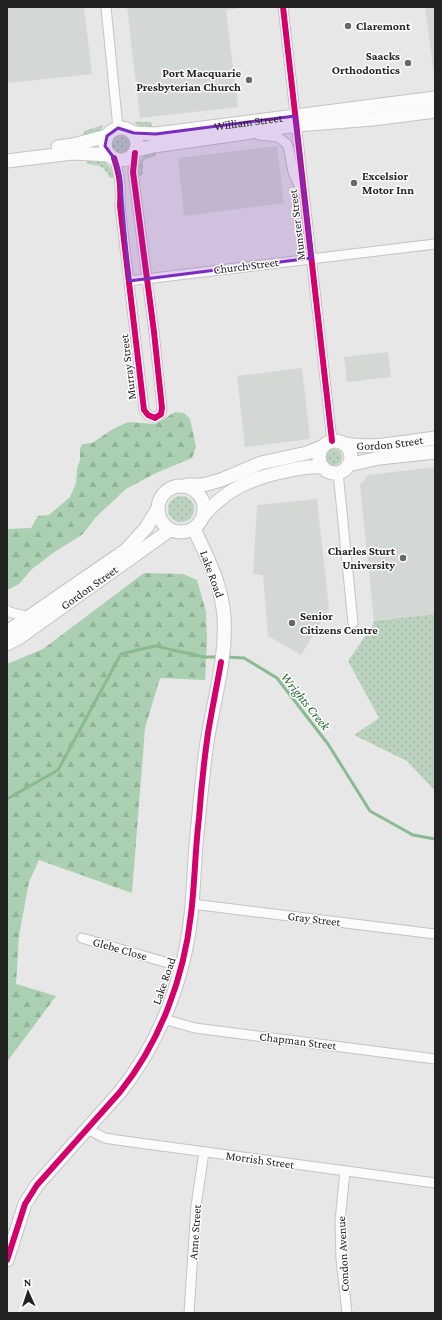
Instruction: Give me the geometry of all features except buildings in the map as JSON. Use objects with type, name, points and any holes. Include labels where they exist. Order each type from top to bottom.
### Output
[{"type":"main road","name":"William Street","points":[[7,161],[72,154],[112,157],[123,160],[128,159],[136,152],[154,146],[246,133],[296,121],[435,98]]},
{"type":"main road","name":"William Street","points":[[118,128],[126,128],[134,133],[156,134],[296,121],[373,118],[435,111]]},
{"type":"main road","points":[[7,153],[73,145],[107,136],[114,129],[118,128]]},
{"type":"main road","points":[[134,133],[138,143],[136,152]]},
{"type":"main road","points":[[107,136],[105,146],[112,157]]},
{"type":"main road","name":"Gordon Street","points":[[184,485],[203,485],[221,480],[261,463],[307,453],[333,444],[374,446],[435,438]]},
{"type":"main road","points":[[333,444],[348,449],[350,460],[343,469],[328,471],[322,467],[319,462],[319,456],[333,444]]},
{"type":"main road","name":"Gordon Street","points":[[343,469],[379,458],[435,452]]},
{"type":"main road","points":[[204,515],[205,507],[203,499],[198,492],[191,487],[184,485],[167,489],[158,502],[157,510],[159,518],[164,525],[170,530],[186,532],[194,529],[200,523],[204,515],[222,497],[250,481],[303,467],[322,467]]},
{"type":"main road","name":"Gordon Street","points":[[7,632],[126,550],[146,528],[157,510]]},
{"type":"main road","name":"Lake Road","points":[[8,1253],[25,1204],[37,1185],[132,1076],[150,1047],[174,992],[182,967],[192,904],[202,780],[208,735],[221,662],[223,639],[223,607],[218,584],[194,529]]},
{"type":"main road","name":"Gordon Street","points":[[7,644],[170,530]]},
{"type":"street","points":[[106,7],[118,128]]},
{"type":"street","name":"Munster Street","points":[[283,7],[333,444]]},
{"type":"street","name":"Munster Street","points":[[246,133],[278,137],[287,144],[293,172],[305,197]]},
{"type":"street","name":"Murray Street","points":[[112,157],[120,176],[120,206],[144,410],[148,415],[155,418],[161,414],[162,408],[133,172],[136,152]]},
{"type":"street","name":"Church Street","points":[[129,281],[435,244]]},
{"type":"street","points":[[343,469],[353,623]]},
{"type":"street","points":[[7,610],[9,612],[30,617]]},
{"type":"street","name":"Gray Street","points":[[192,904],[435,934]]},
{"type":"street","name":"Glebe Close","points":[[82,938],[182,967]]},
{"type":"street","name":"Chapman Street","points":[[163,1019],[195,1028],[435,1059]]},
{"type":"street","name":"Morrish Street","points":[[87,1129],[105,1138],[435,1183]]},
{"type":"street","name":"Anne Street","points":[[189,1313],[196,1206],[204,1152]]},
{"type":"street","name":"Condon Avenue","points":[[345,1171],[340,1221],[341,1259],[347,1313]]},
{"type":"highlighted area","points":[[295,116],[312,258],[129,281],[120,176],[114,158],[105,146],[107,136],[118,128],[134,133],[156,134]]},
{"type":"shaded area","points":[[7,7],[84,7],[92,74],[7,83]]},
{"type":"shaded area","points":[[127,7],[249,7],[226,10],[238,107],[140,118]]},
{"type":"shaded area","points":[[425,7],[435,7],[435,82]]},
{"type":"shaded area","points":[[277,146],[284,203],[184,216],[178,158]]},
{"type":"shaded area","points":[[388,352],[391,377],[347,382],[344,357]]},
{"type":"shaded area","points":[[302,368],[310,439],[245,447],[237,376]]},
{"type":"shaded area","points":[[435,467],[435,614],[374,621],[360,485],[368,475]]},
{"type":"shaded area","points":[[317,499],[329,609],[301,655],[268,636],[263,575],[253,574],[257,505]]},
{"type":"green space","points":[[151,122],[153,129],[144,129],[134,123]]},
{"type":"green space","points":[[103,125],[100,132],[83,137],[84,131]]},
{"type":"green space","points":[[122,134],[129,137],[132,144],[129,151],[122,154],[115,151],[112,144],[115,137]]},
{"type":"green space","points":[[154,150],[156,152],[155,156],[145,159],[143,162],[143,173],[141,176],[137,176],[141,160]]},
{"type":"green space","points":[[86,160],[104,161],[111,168],[115,177],[110,178],[103,168],[87,164]]},
{"type":"green space","points":[[175,412],[184,413],[190,419],[196,447],[192,458],[156,473],[126,489],[95,518],[83,534],[53,553],[32,569],[19,584],[7,590],[7,529],[31,528],[38,516],[49,515],[70,497],[76,483],[77,469],[80,460],[80,449],[82,444],[92,443],[113,429],[128,422],[156,424]]},
{"type":"green space","points":[[331,449],[337,449],[342,454],[340,463],[337,465],[331,465],[326,460],[326,454]]},
{"type":"green space","points":[[181,496],[190,500],[194,509],[190,518],[181,522],[172,518],[168,509],[172,500]]},
{"type":"green space","points":[[144,573],[183,574],[197,580],[206,612],[207,641],[205,680],[160,678],[145,728],[132,893],[39,860],[29,882],[19,935],[16,984],[56,996],[7,1062],[7,664],[43,649]]},
{"type":"green space","points":[[435,614],[435,791],[407,761],[354,735],[379,718],[348,661],[373,625],[374,621]]},
{"type":"waterway","name":"Wrights Creek","points":[[7,799],[58,770],[121,654],[155,646],[204,657],[219,657]]},
{"type":"waterway","name":"Wrights Creek","points":[[226,657],[244,658],[277,678],[328,744],[370,811],[413,835],[435,839]]},
{"type":"cycle path","points":[[283,7],[332,441]]},
{"type":"cycle path","points":[[114,158],[120,182],[120,206],[144,410],[148,415],[155,418],[161,414],[162,408],[154,332],[133,172],[135,153]]},
{"type":"cycle path","points":[[7,1260],[25,1204],[37,1185],[120,1092],[147,1052],[168,1008],[183,962],[188,938],[205,754],[221,662]]},
{"type":"place","name":"Claremont","points":[[348,26]]},
{"type":"place","name":"Saacks Orthodontics","points":[[408,63]]},
{"type":"place","name":"Port Macquarie Presbyterian Church","points":[[249,80]]},
{"type":"place","name":"Excelsior Motor Inn","points":[[354,183]]},
{"type":"place","name":"Charles Sturt University","points":[[403,558]]},
{"type":"place","name":"Senior Citizens Centre","points":[[292,623]]}]
